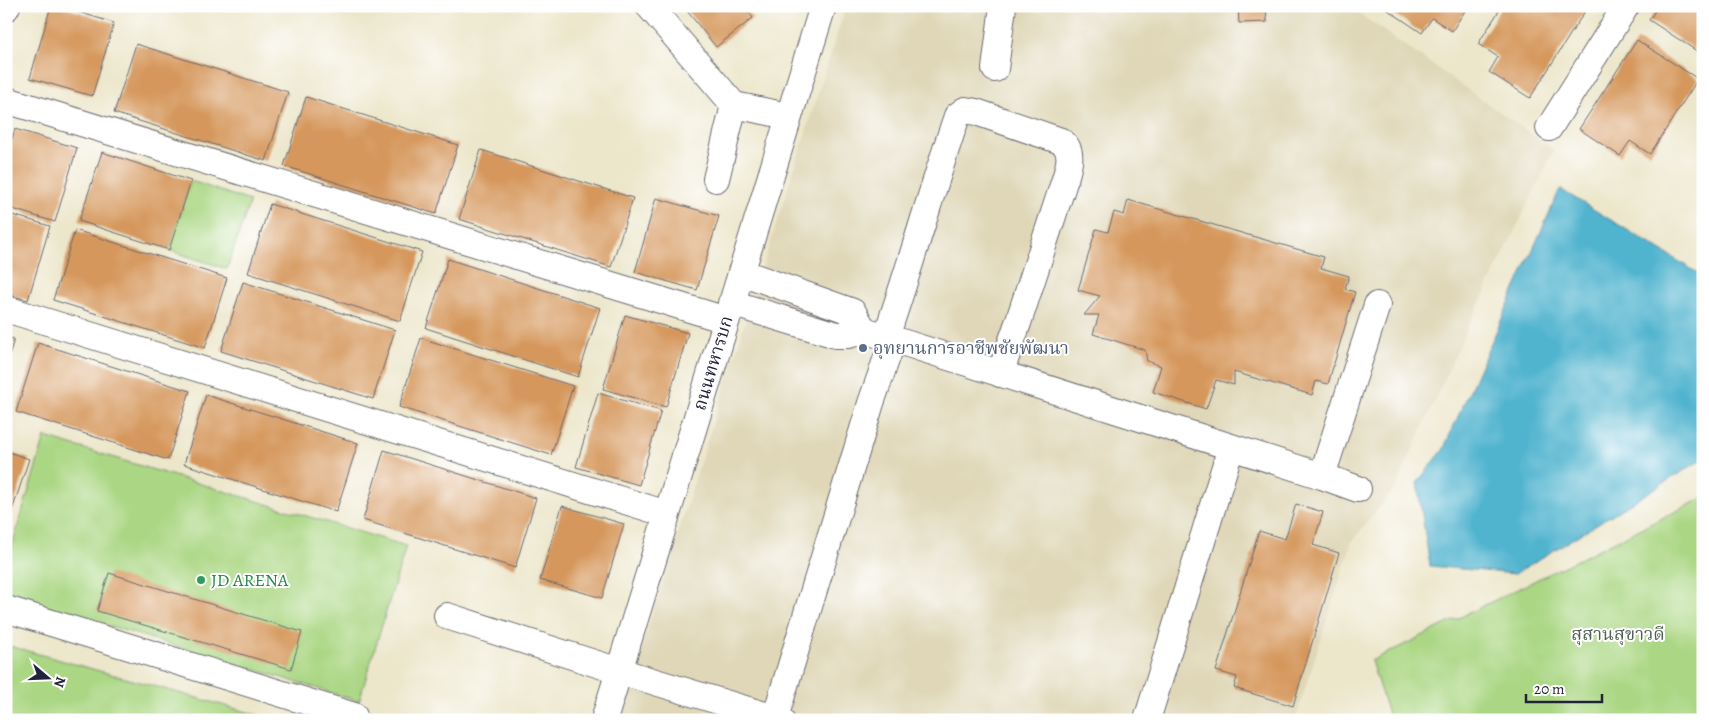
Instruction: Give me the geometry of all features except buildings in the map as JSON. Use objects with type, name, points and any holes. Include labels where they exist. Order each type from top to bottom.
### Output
[{"type":"street","points":[[649,6],[734,105],[788,116]]},
{"type":"street","name":"ถนนทหารบก","points":[[604,720],[823,6]]},
{"type":"street","points":[[995,69],[1002,6]]},
{"type":"street","points":[[1549,128],[1626,6]]},
{"type":"street","points":[[6,100],[728,312],[836,335],[881,336],[1358,489]]},
{"type":"street","points":[[716,179],[734,105]]},
{"type":"street","points":[[447,616],[778,719],[871,403],[881,336],[904,288],[919,230],[958,116],[964,110],[976,112],[1061,141],[1066,144],[1069,152],[1070,164],[1000,374]]},
{"type":"street","points":[[741,272],[854,312],[881,336]]},
{"type":"street","points":[[1322,476],[1377,305]]},
{"type":"street","points":[[6,309],[666,514]]},
{"type":"street","points":[[1149,719],[1231,448]]},
{"type":"street","points":[[6,609],[354,716]]},
{"type":"shaded area","name":"อุทยานการอาชีพชัยพัฒนา","points":[[846,6],[1348,6],[1554,150],[1466,331],[1396,487],[1352,541],[1295,720],[618,720]]},
{"type":"green space","points":[[191,181],[250,201],[227,269],[169,250]]},
{"type":"green space","name":"JD ARENA","points":[[45,437],[406,546],[359,701],[6,595],[6,565]]},
{"type":"green space","name":"สุสานสุขาวดี","points":[[1703,498],[1703,720],[1390,720],[1371,661]]},
{"type":"green space","points":[[6,645],[276,720],[6,720]]},
{"type":"water","points":[[1560,189],[1703,276],[1703,459],[1515,574],[1430,566],[1417,483],[1443,450]]},
{"type":"place","name":"อุทยานการอาชีพชัยพัฒนา","points":[[863,348]]},
{"type":"place","name":"JD ARENA","points":[[201,580]]}]
